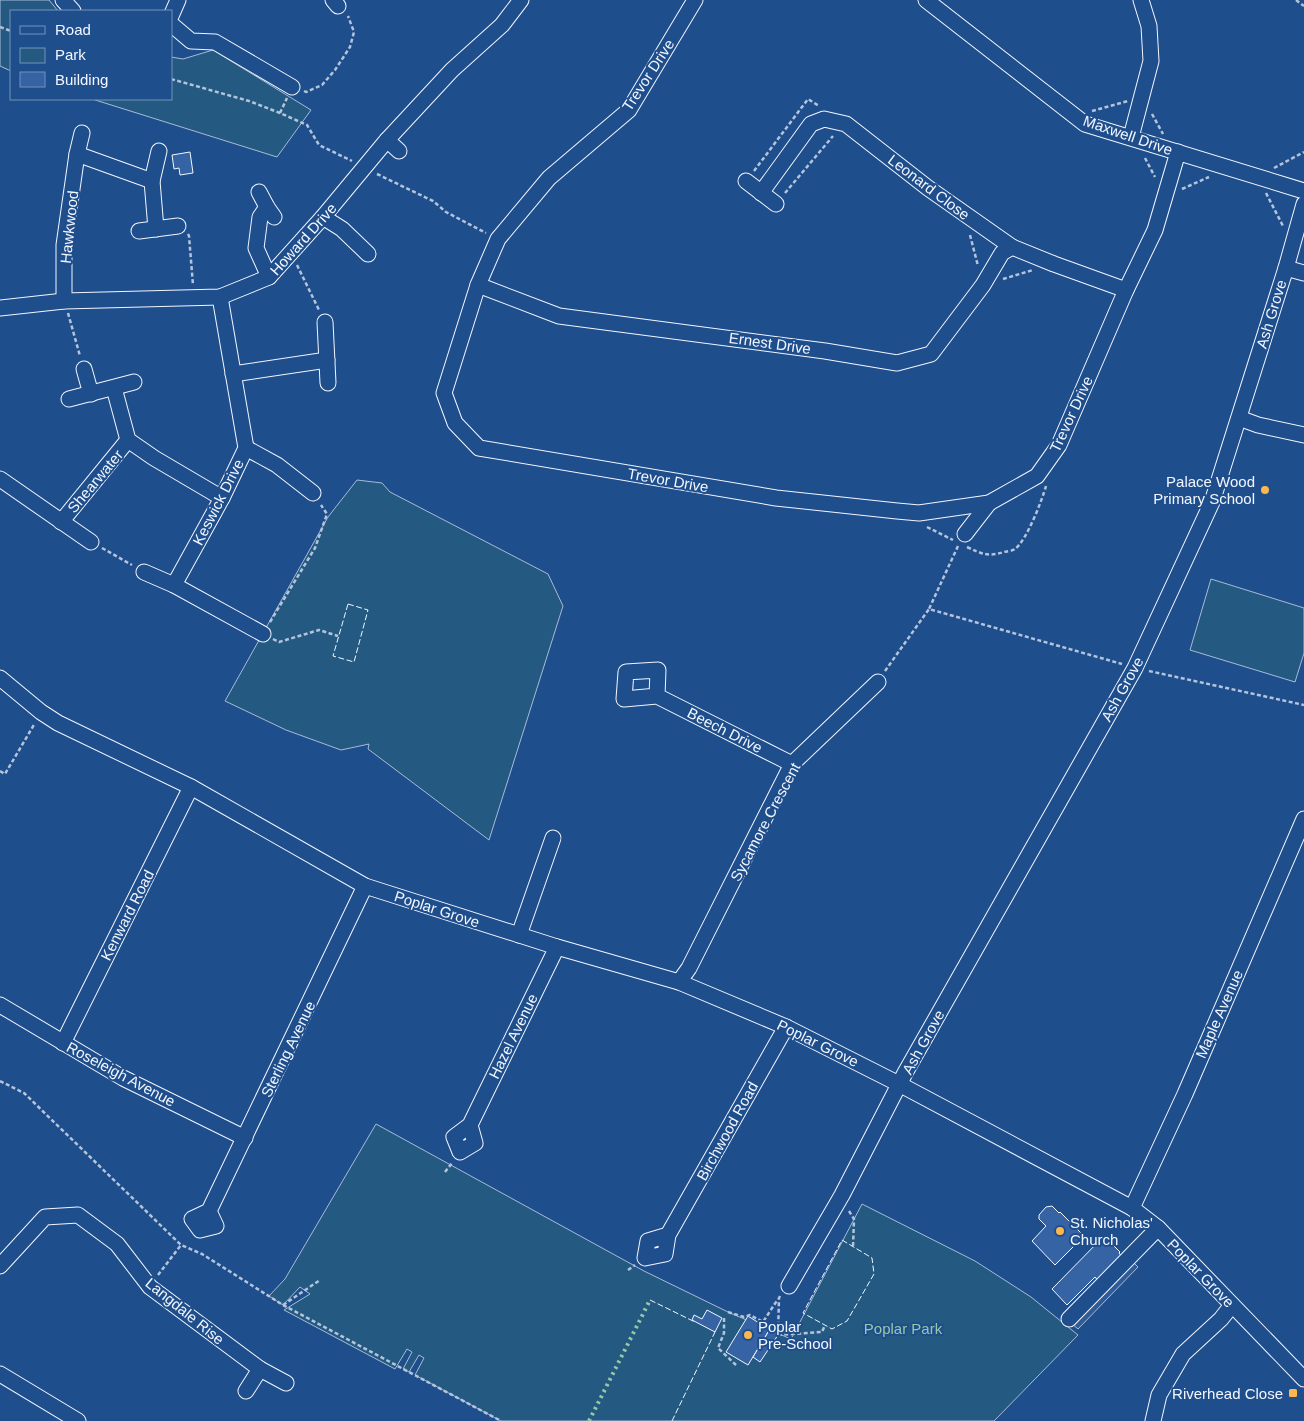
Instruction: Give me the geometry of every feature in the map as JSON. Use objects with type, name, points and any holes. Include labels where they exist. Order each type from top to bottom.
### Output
[{"type":"street","points":[[63,0],[73,10]]},
{"type":"street","points":[[172,14],[178,0]]},
{"type":"street","name":"Howard Drive","points":[[0,308],[64,301],[220,297],[269,278],[387,140],[452,70],[502,24],[521,0]]},
{"type":"street","name":"Trevor Drive","points":[[695,0],[629,110],[549,178],[498,239],[478,285],[444,393],[455,423],[479,448],[776,498],[887,510],[920,513],[989,503],[1037,476],[1059,444],[1126,290],[1155,230],[1175,151]]},
{"type":"street","name":"Maxwell Drive","points":[[926,0],[1085,124],[1304,192]]},
{"type":"street","points":[[1134,138],[1151,61],[1149,26],[1141,0]]},
{"type":"street","points":[[172,25],[191,41],[215,42],[292,86]]},
{"type":"street","name":"Leonard Close","points":[[762,192],[811,124],[824,119],[846,124],[928,188],[1012,247],[1126,290]]},
{"type":"street","name":"Hawkwood","points":[[64,301],[64,245],[77,154],[82,133]]},
{"type":"street","points":[[387,140],[399,151]]},
{"type":"street","points":[[156,229],[152,181],[158,151]]},
{"type":"street","points":[[77,154],[152,181]]},
{"type":"street","points":[[746,182],[776,204]]},
{"type":"street","points":[[259,192],[270,212],[260,217],[256,248],[269,278]]},
{"type":"street","name":"Ash Grove","points":[[899,1084],[1135,668],[1212,502],[1286,268],[1304,204]]},
{"type":"street","points":[[323,217],[342,229],[368,254]]},
{"type":"street","points":[[139,231],[178,226]]},
{"type":"street","name":"Ernest Drive","points":[[478,285],[559,316],[815,349],[897,363],[932,354],[983,285],[1002,253],[1012,247]]},
{"type":"street","points":[[1286,268],[1304,273]]},
{"type":"street","name":"Keswick Drive","points":[[174,585],[222,498],[246,448],[220,297]]},
{"type":"street","points":[[325,322],[328,383]]},
{"type":"street","points":[[233,374],[327,360]]},
{"type":"street","points":[[84,369],[91,394]]},
{"type":"street","points":[[69,399],[134,382]]},
{"type":"street","name":"Shearwater","points":[[114,388],[128,440],[154,458],[222,498]]},
{"type":"street","points":[[1238,418],[1304,436]]},
{"type":"street","name":"Shearwater","points":[[61,522],[128,440]]},
{"type":"street","points":[[246,448],[277,465],[313,493]]},
{"type":"street","name":"Shearwater","points":[[0,479],[91,542]]},
{"type":"street","points":[[964,534],[989,503]]},
{"type":"street","points":[[144,572],[174,585],[263,634]]},
{"type":"street","name":"Poplar Grove","points":[[0,678],[41,712],[58,723],[191,787],[366,886],[557,947],[679,982],[786,1027],[899,1084],[1132,1208],[1158,1228],[1304,1380]]},
{"type":"street","name":"Sycamore Crescent","points":[[679,982],[689,968],[792,764],[878,682]]},
{"type":"street","name":"Beech Drive","points":[[657,696],[792,764]]},
{"type":"street","name":"Kenward Road","points":[[63,1043],[191,787]]},
{"type":"street","name":"Maple Avenue","points":[[1132,1208],[1304,819]]},
{"type":"street","points":[[519,935],[553,838]]},
{"type":"street","name":"Sterling Avenue","points":[[209,1211],[366,886]]},
{"type":"street","name":"Hazel Avenue","points":[[470,1125],[557,947]]},
{"type":"street","name":"Roseleigh Avenue","points":[[0,1005],[123,1078],[245,1138]]},
{"type":"street","name":"Birchwood Road","points":[[668,1235],[786,1027]]},
{"type":"street","points":[[789,1286],[840,1198],[899,1084]]},
{"type":"street","name":"Langdale Rise","points":[[0,1266],[45,1217],[78,1215],[117,1244],[150,1287],[260,1369],[286,1383]]},
{"type":"street","points":[[1069,1319],[1158,1228]]},
{"type":"street","points":[[1153,1421],[1159,1395],[1183,1354],[1232,1305]]},
{"type":"street","points":[[246,1391],[260,1369]]},
{"type":"street","points":[[0,1374],[78,1421]]},
{"type":"path","points":[[1296,0],[1304,6]]},
{"type":"path","points":[[280,113],[292,86],[306,92],[322,85],[335,70],[350,47],[354,32],[348,16],[335,3]]},
{"type":"path","points":[[172,79],[249,102],[307,124],[319,145],[432,201],[446,212],[498,239]]},
{"type":"path","points":[[1075,116],[1142,96],[1175,151]]},
{"type":"path","points":[[776,204],[828,141],[846,124]]},
{"type":"path","points":[[1134,138],[1165,196],[1229,168]]},
{"type":"path","points":[[1292,244],[1257,177],[1304,152]]},
{"type":"path","points":[[965,214],[983,285],[1054,264]]},
{"type":"path","points":[[178,226],[189,236],[193,297]]},
{"type":"path","points":[[291,254],[325,322]]},
{"type":"path","points":[[64,301],[84,369]]},
{"type":"path","points":[[313,493],[328,514],[315,548],[263,634],[278,642],[319,630],[338,636]]},
{"type":"path","points":[[878,682],[929,609],[964,534]]},
{"type":"path","points":[[91,542],[144,572]]},
{"type":"path","points":[[929,609],[1135,668],[1304,705]]},
{"type":"path","points":[[0,771],[5,774],[41,712]]},
{"type":"path","points":[[0,1081],[24,1093],[180,1244],[202,1254],[283,1305],[501,1421]]},
{"type":"path","points":[[840,1198],[854,1218],[853,1247]]},
{"type":"path","points":[[150,1287],[180,1244]]},
{"type":"path","points":[[283,1305],[320,1280]]},
{"type":"path","points":[[728,1312],[744,1317],[750,1314],[763,1322],[783,1290],[789,1286]]},
{"type":"path","points":[[779,1298],[778,1334],[822,1332],[825,1325]]},
{"type":"path","points":[[724,1318],[724,1333],[718,1348],[736,1365]]},
{"type":"green space","points":[[0,0],[49,0],[57,10],[10,10],[10,71],[0,66]]},
{"type":"green space","points":[[213,50],[311,110],[277,157],[95,100],[172,100],[172,57],[183,59]]},
{"type":"green space","points":[[357,480],[382,483],[390,492],[548,574],[563,606],[489,840],[368,749],[369,744],[341,750],[286,730],[225,701],[328,517]]},
{"type":"green space","points":[[1211,579],[1304,608],[1304,653],[1295,682],[1190,650]]},
{"type":"green space","name":"Poplar Park","points":[[376,1124],[644,1271],[728,1312],[791,1339],[862,1204],[975,1261],[1031,1297],[1078,1335],[994,1421],[501,1421],[415,1375],[424,1358],[419,1355],[409,1372],[403,1369],[412,1352],[407,1349],[395,1369],[284,1310],[310,1294],[300,1287],[283,1305],[269,1296],[285,1279]]},
{"type":"shaded area","points":[[1131,1260],[1138,1267],[1078,1329],[1071,1323]]},
{"type":"building","points":[[190,152],[193,173],[180,175],[179,168],[174,169],[172,155]]},
{"type":"building","name":"St. Nicholas' Church","points":[[1052,1206],[1084,1236],[1055,1265],[1032,1241],[1046,1226],[1039,1219],[1039,1215],[1046,1207]]},
{"type":"building","points":[[1104,1236],[1120,1252],[1123,1258],[1099,1282],[1095,1277],[1067,1305],[1052,1289]]},
{"type":"building","points":[[707,1310],[722,1318],[715,1332],[692,1320],[694,1315],[702,1319]]},
{"type":"building","points":[[748,1316],[770,1330],[748,1365],[726,1352]]},
{"type":"building","points":[[770,1329],[778,1335],[760,1362],[753,1357]]},
{"type":"hedge","points":[[589,1421],[650,1300]]},
{"type":"fence","points":[[348,604],[368,610],[354,662],[333,656],[348,604]]},
{"type":"fence","points":[[842,1240],[872,1258],[874,1274],[847,1321],[832,1329],[803,1313],[842,1240]]},
{"type":"fence","points":[[650,1300],[695,1322]]},
{"type":"fence","points":[[672,1421],[715,1332],[713,1331]]},
{"type":"place","name":"Palace Wood Primary School","points":[[1265,490]]},
{"type":"place","name":"St. Nicholas' Church","points":[[1060,1231]]},
{"type":"place","name":"Poplar Pre-School","points":[[748,1335]]},
{"type":"place","name":"Riverhead Close","points":[[1293,1393]]}]
